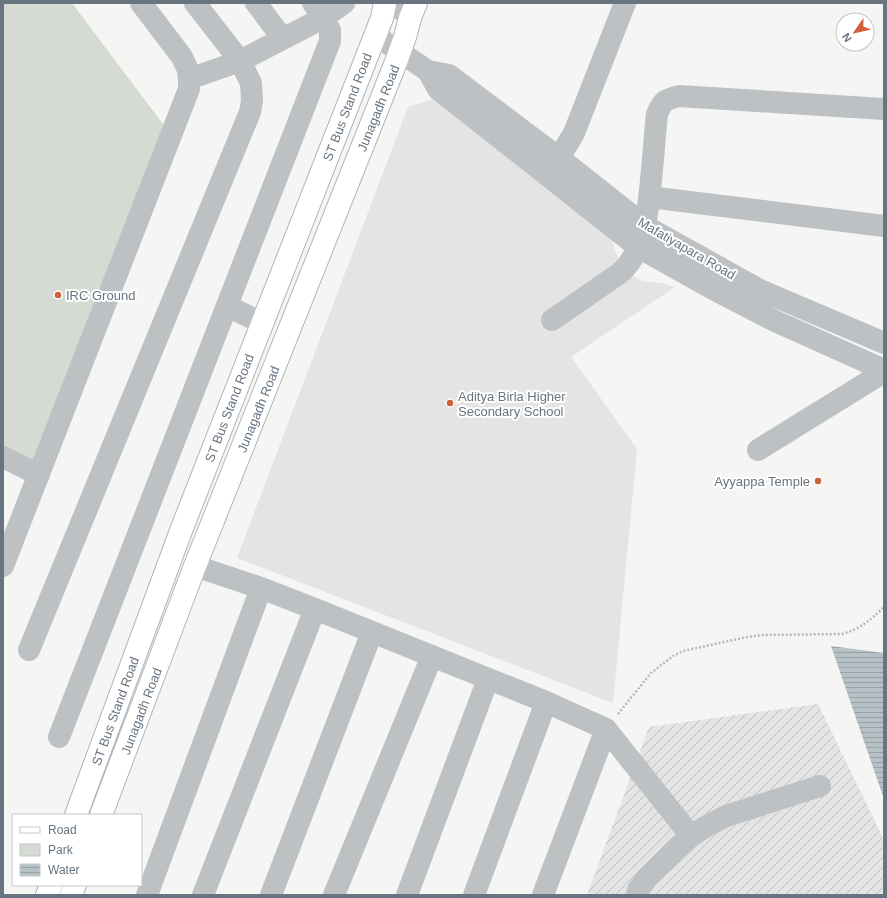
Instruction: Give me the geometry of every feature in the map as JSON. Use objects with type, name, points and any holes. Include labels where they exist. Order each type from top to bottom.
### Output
[{"type":"main road","name":"ST Bus Stand Road","points":[[76,814],[180,535],[382,18],[385,3]]},
{"type":"main road","name":"Junagadh Road","points":[[101,814],[196,566],[400,52],[413,11]]},
{"type":"street","points":[[3,566],[189,89],[188,70],[182,57],[141,3]]},
{"type":"street","points":[[29,650],[250,112],[252,101],[251,83],[240,61],[195,3]]},
{"type":"street","points":[[256,3],[283,39]]},
{"type":"street","points":[[189,79],[240,61],[283,39],[318,10],[344,3]]},
{"type":"street","points":[[395,3],[413,11]]},
{"type":"street","points":[[559,158],[574,133],[625,3]]},
{"type":"street","points":[[59,737],[330,41],[330,30],[318,10]]},
{"type":"street","points":[[375,35],[428,72],[438,89],[638,247],[705,285],[775,321],[884,371]]},
{"type":"street","name":"Mafatiyapara Road","points":[[428,72],[449,75],[559,158],[645,226],[760,290],[884,343]]},
{"type":"street","points":[[552,320],[620,273],[631,262],[645,226],[650,197],[657,114],[661,104],[668,99],[679,96],[884,109]]},
{"type":"street","points":[[650,197],[884,226]]},
{"type":"street","points":[[227,306],[262,323]]},
{"type":"street","points":[[758,450],[884,371]]},
{"type":"street","points":[[3,457],[38,475]]},
{"type":"street","points":[[196,566],[261,588],[315,609],[546,702],[606,729],[691,836]]},
{"type":"street","points":[[147,895],[261,588]]},
{"type":"street","points":[[203,895],[315,609]]},
{"type":"street","points":[[271,895],[372,632]]},
{"type":"street","points":[[334,895],[432,656]]},
{"type":"street","points":[[407,895],[488,679]]},
{"type":"street","points":[[474,895],[546,702]]},
{"type":"street","points":[[543,895],[606,729]]},
{"type":"street","points":[[637,895],[638,890],[648,877],[691,836],[705,827],[726,816],[820,786]]},
{"type":"path","points":[[606,729],[651,673],[673,656],[683,651],[761,635],[842,634],[863,626],[884,607]]},
{"type":"shaded area","name":"Aditya Birla Higher Secondary School","points":[[434,99],[610,236],[622,269],[642,281],[662,283],[675,287],[571,357],[637,449],[613,703],[237,558],[408,107]]},
{"type":"shaded area","points":[[818,704],[884,840],[884,895],[587,895],[649,727]]},
{"type":"green space","name":"IRC Ground","points":[[3,3],[72,3],[175,140],[45,470],[3,450]]},
{"type":"water","points":[[831,646],[884,653],[884,797],[883,796]]},
{"type":"place","name":"IRC Ground","points":[[58,295]]},
{"type":"place","name":"Aditya Birla Higher Secondary School","points":[[450,403]]},
{"type":"place","name":"Ayyappa Temple","points":[[818,481]]}]
